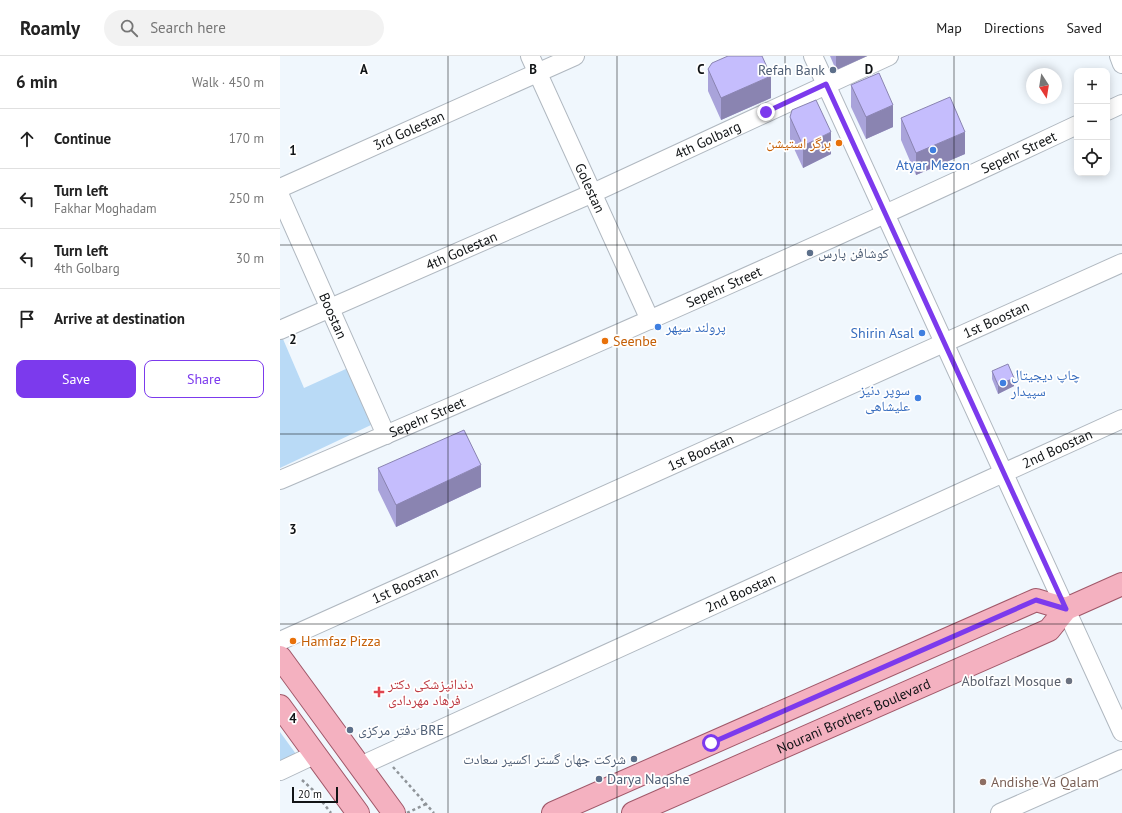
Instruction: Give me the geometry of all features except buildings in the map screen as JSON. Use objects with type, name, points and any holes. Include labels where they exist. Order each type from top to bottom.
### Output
[{"type":"main road","name":"Nourani Brothers Boulevard","points":[[633,813],[1049,630],[1066,609],[1122,584]]},
{"type":"main road","points":[[553,813],[1036,600],[1066,609]]},
{"type":"main road","points":[[280,657],[394,813]]},
{"type":"main road","points":[[280,706],[358,813]]},
{"type":"main road","points":[[711,743],[725,772]]},
{"type":"street","name":"Golestan","points":[[530,56],[650,320]]},
{"type":"street","name":"3rd Golestan","points":[[280,188],[575,56]]},
{"type":"street","points":[[813,56],[1122,732]]},
{"type":"street","name":"4th Golbarg","points":[[593,193],[889,56]]},
{"type":"street","points":[[1119,56],[1122,64]]},
{"type":"street","points":[[1110,110],[1122,104]]},
{"type":"street","name":"Sepehr Street","points":[[280,480],[650,320],[886,215],[1074,126]]},
{"type":"street","name":"4th Golestan","points":[[280,330],[593,193]]},
{"type":"street","name":"Boostan","points":[[280,196],[386,435]]},
{"type":"street","name":"1st Boostan","points":[[280,641],[1122,263]]},
{"type":"street","name":"2nd Boostan","points":[[360,766],[1122,419]]},
{"type":"street","points":[[280,771],[316,754]]},
{"type":"street","points":[[1000,813],[1122,759]]},
{"type":"path","points":[[389,763],[434,813]]},
{"type":"path","points":[[302,780],[313,790],[332,813]]},
{"type":"path","points":[[407,813],[428,803],[434,813]]},
{"type":"shaded area","points":[[283,339],[304,388],[348,368],[371,425],[280,468],[280,340]]},
{"type":"shaded area","points":[[280,732],[296,754],[280,761]]},
{"type":"place","name":"Refah Bank","points":[[833,70]]},
{"type":"place","name":"برگر استیشن","points":[[839,143]]},
{"type":"place","name":"Atyar Mezon","points":[[933,150]]},
{"type":"place","name":"کوشافن پارس","points":[[810,253]]},
{"type":"place","name":"پرولند سپهر","points":[[658,327]]},
{"type":"place","name":"Shirin Asal","points":[[922,333]]},
{"type":"place","name":"Seenbe","points":[[605,341]]},
{"type":"place","name":"چاپ دیجیتال سپیدار","points":[[1003,383]]},
{"type":"place","name":"سوپر دنيز عليشاهى","points":[[918,398]]},
{"type":"place","name":"Hamfaz Pizza","points":[[293,641]]},
{"type":"place","name":"Abolfazl Mosque","points":[[1069,681]]},
{"type":"place","name":"دندانپزشکی دکتر فرهاد مهردادی","points":[[379,692]]},
{"type":"place","name":"دفتر مرکزی BRE","points":[[350,730]]},
{"type":"place","name":"شرکت جهان گستر اکسیر سعادت","points":[[634,759]]},
{"type":"place","name":"Darya Naqshe","points":[[599,779]]},
{"type":"place","name":"Andishe Va Qalam","points":[[983,782]]},
{"type":"route","points":[[711,743],[1036,600],[1066,609],[826,84],[766,112]]}]
